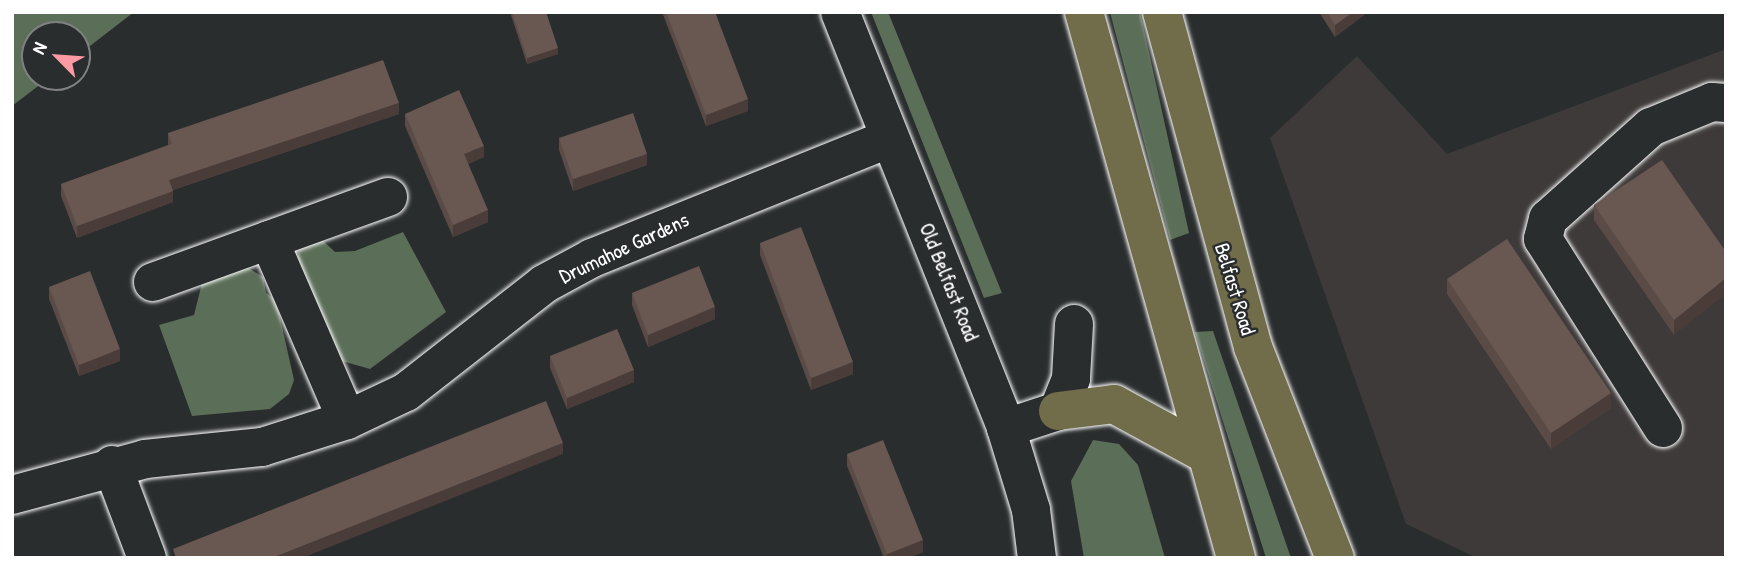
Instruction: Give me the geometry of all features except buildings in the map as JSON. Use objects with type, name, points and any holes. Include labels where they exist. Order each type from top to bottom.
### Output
[{"type":"highway","points":[[1084,12],[1202,452],[1236,558]]},
{"type":"highway","name":"Belfast Road","points":[[1162,12],[1253,347],[1335,558]]},
{"type":"highway","points":[[1058,411],[1114,404],[1202,452]]},
{"type":"street","name":"Old Belfast Road","points":[[840,12],[887,139],[1006,428],[1031,510],[1037,558]]},
{"type":"street","points":[[1663,428],[1543,239],[1548,219],[1651,127],[1712,102],[1726,103]]},
{"type":"street","name":"Drumahoe Gardens","points":[[12,495],[112,465],[262,447],[347,420],[406,392],[544,284],[592,258],[887,139]]},
{"type":"street","points":[[153,282],[388,197]]},
{"type":"street","points":[[269,240],[347,420]]},
{"type":"street","points":[[1006,428],[1058,411],[1071,378],[1074,324]]},
{"type":"street","points":[[112,465],[147,558]]},
{"type":"shaded area","points":[[1726,49],[1726,558],[1477,558],[1406,524],[1270,138],[1357,56],[1447,154]]},
{"type":"green space","points":[[12,12],[134,12],[91,45],[91,21],[21,21],[21,91],[32,91],[12,106]]},
{"type":"green space","points":[[871,12],[888,12],[1002,293],[984,298]]},
{"type":"green space","points":[[1110,12],[1140,12],[1189,233],[1170,240]]},
{"type":"green space","points":[[403,232],[446,312],[370,369],[335,359],[295,269],[301,241],[319,237],[335,252],[355,251]]},
{"type":"green space","points":[[242,264],[263,277],[266,293],[276,300],[294,380],[289,394],[270,409],[192,416],[159,325],[194,315],[202,283]]},
{"type":"green space","points":[[1213,331],[1291,558],[1266,558],[1195,332]]},
{"type":"green space","points":[[1093,440],[1119,444],[1138,465],[1165,558],[1084,558],[1071,481]]}]
